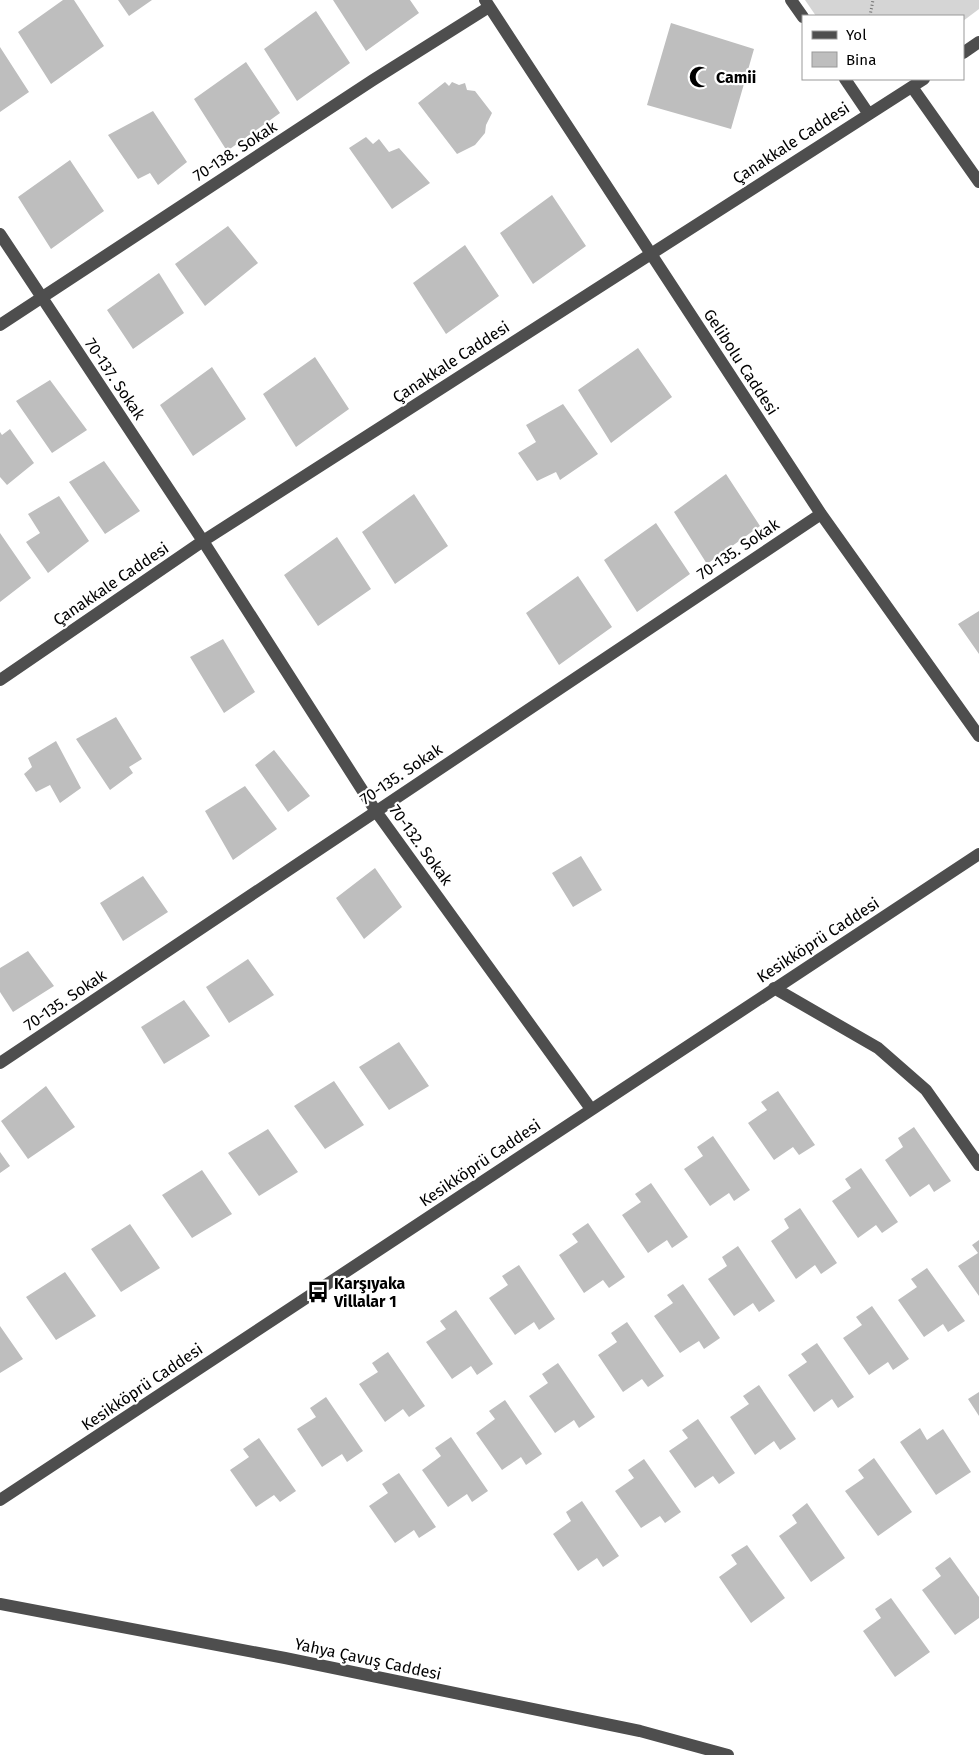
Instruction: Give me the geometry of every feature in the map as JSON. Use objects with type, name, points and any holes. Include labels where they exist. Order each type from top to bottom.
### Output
[{"type":"street","points":[[791,0],[802,16]]},
{"type":"street","name":"Gelibolu Caddesi","points":[[487,4],[821,514],[979,736]]},
{"type":"street","name":"70-138. Sokak","points":[[0,325],[487,4]]},
{"type":"street","points":[[964,52],[979,42]]},
{"type":"street","points":[[846,80],[868,113]]},
{"type":"street","name":"Çanakkale Caddesi","points":[[0,680],[203,541],[868,113],[922,80]]},
{"type":"street","points":[[912,87],[979,182]]},
{"type":"street","name":"70-137. Sokak","points":[[0,234],[203,541]]},
{"type":"street","name":"70-135. Sokak","points":[[0,1063],[821,514]]},
{"type":"street","name":"70-132. Sokak","points":[[203,541],[376,810],[591,1109]]},
{"type":"street","name":"Kesikköprü Caddesi","points":[[0,1500],[979,854]]},
{"type":"street","points":[[774,988],[878,1048],[926,1090],[979,1165]]},
{"type":"street","name":"Yahya Çavuş Caddesi","points":[[0,1604],[294,1660],[640,1731],[728,1755]]},
{"type":"path","points":[[870,15],[873,0]]},
{"type":"shaded area","points":[[805,0],[979,0],[979,9],[964,20],[964,15],[815,15]]},
{"type":"building","points":[[63,0],[74,0],[104,46],[51,84],[18,32]]},
{"type":"building","points":[[118,0],[152,0],[129,16]]},
{"type":"building","points":[[333,0],[410,0],[419,13],[366,51]]},
{"type":"building","points":[[316,11],[350,63],[297,101],[264,49]]},
{"type":"building","name":"Camii","points":[[671,23],[754,49],[731,129],[647,105]]},
{"type":"building","points":[[0,47],[29,92],[0,112]]},
{"type":"building","points":[[246,62],[280,113],[227,151],[194,99]]},
{"type":"building","points":[[445,82],[449,86],[452,82],[459,85],[465,83],[467,90],[475,91],[492,113],[486,125],[485,133],[475,145],[457,154],[418,103]]},
{"type":"building","points":[[153,111],[187,162],[158,185],[150,173],[138,179],[108,135]]},
{"type":"building","points":[[366,137],[373,144],[379,139],[389,152],[399,148],[430,183],[392,209],[349,148]]},
{"type":"building","points":[[70,160],[104,211],[51,249],[18,197]]},
{"type":"building","points":[[552,195],[586,246],[533,284],[500,233]]},
{"type":"building","points":[[228,226],[258,263],[205,306],[175,264]]},
{"type":"building","points":[[465,245],[499,296],[446,334],[413,283]]},
{"type":"building","points":[[159,273],[184,313],[133,349],[107,310]]},
{"type":"building","points":[[638,348],[672,397],[611,443],[578,390]]},
{"type":"building","points":[[315,357],[349,409],[296,447],[263,394]]},
{"type":"building","points":[[212,367],[246,419],[193,456],[160,405]]},
{"type":"building","points":[[50,380],[87,430],[52,453],[16,401]]},
{"type":"building","points":[[563,404],[598,454],[560,480],[556,472],[537,481],[518,453],[536,442],[526,425]]},
{"type":"building","points":[[10,429],[34,463],[7,485],[0,477],[0,432],[2,435]]},
{"type":"building","points":[[104,461],[140,511],[105,534],[69,482]]},
{"type":"building","points":[[726,474],[760,526],[707,564],[674,512]]},
{"type":"building","points":[[414,494],[448,546],[395,584],[362,532]]},
{"type":"building","points":[[59,496],[89,541],[48,573],[26,542],[40,533],[28,514]]},
{"type":"building","points":[[656,523],[690,574],[637,612],[604,560]]},
{"type":"building","points":[[0,533],[31,578],[0,602]]},
{"type":"building","points":[[337,537],[371,589],[318,626],[284,575]]},
{"type":"building","points":[[578,576],[612,627],[559,665],[526,613]]},
{"type":"building","points":[[979,611],[979,654],[958,624]]},
{"type":"building","points":[[223,639],[255,692],[224,713],[190,657]]},
{"type":"building","points":[[116,717],[142,759],[129,767],[133,773],[110,790],[76,739]]},
{"type":"building","points":[[56,741],[81,788],[60,803],[50,785],[36,792],[24,774],[32,767],[28,758]]},
{"type":"building","points":[[274,750],[310,796],[288,812],[255,765]]},
{"type":"building","points":[[245,786],[277,829],[233,860],[205,811]]},
{"type":"building","points":[[581,856],[602,890],[573,907],[552,873]]},
{"type":"building","points":[[375,868],[402,907],[364,939],[336,898]]},
{"type":"building","points":[[143,876],[168,912],[123,941],[100,903]]},
{"type":"building","points":[[28,951],[54,986],[13,1012],[0,992],[0,968]]},
{"type":"building","points":[[248,959],[274,995],[229,1023],[206,987]]},
{"type":"building","points":[[184,1000],[210,1036],[164,1064],[141,1027]]},
{"type":"building","points":[[399,1042],[429,1086],[389,1110],[359,1067]]},
{"type":"building","points":[[334,1081],[364,1125],[325,1149],[294,1106]]},
{"type":"building","points":[[46,1086],[75,1127],[28,1159],[1,1121]]},
{"type":"building","points":[[778,1091],[815,1145],[799,1155],[793,1147],[774,1160],[748,1123],[767,1110],[761,1102]]},
{"type":"building","points":[[914,1127],[951,1181],[934,1192],[929,1184],[910,1197],[885,1160],[903,1147],[898,1138]]},
{"type":"building","points":[[268,1129],[298,1172],[259,1196],[228,1153]]},
{"type":"building","points":[[713,1136],[750,1190],[734,1201],[729,1193],[710,1206],[684,1169],[703,1156],[697,1147]]},
{"type":"building","points":[[0,1152],[10,1166],[0,1173]]},
{"type":"building","points":[[861,1168],[898,1222],[882,1233],[876,1225],[858,1238],[832,1201],[851,1188],[845,1179]]},
{"type":"building","points":[[202,1170],[232,1214],[192,1238],[162,1195]]},
{"type":"building","points":[[651,1183],[688,1237],[672,1248],[667,1240],[648,1253],[622,1215],[641,1202],[635,1194]]},
{"type":"building","points":[[800,1208],[837,1263],[821,1274],[815,1265],[796,1279],[771,1241],[789,1228],[784,1219]]},
{"type":"building","points":[[588,1223],[625,1277],[609,1288],[603,1280],[584,1293],[559,1255],[578,1242],[572,1234]]},
{"type":"building","points":[[130,1224],[160,1268],[121,1292],[91,1249]]},
{"type":"building","points":[[979,1240],[979,1296],[958,1266],[978,1253],[972,1245]]},
{"type":"building","points":[[738,1246],[775,1301],[759,1312],[753,1303],[734,1316],[708,1279],[727,1266],[722,1257]]},
{"type":"building","points":[[519,1265],[555,1319],[539,1330],[534,1322],[515,1335],[489,1298],[508,1285],[502,1276]]},
{"type":"building","points":[[927,1268],[965,1321],[948,1332],[943,1324],[924,1337],[898,1300],[917,1287],[911,1279]]},
{"type":"building","points":[[65,1272],[96,1316],[56,1340],[26,1297]]},
{"type":"building","points":[[683,1284],[720,1338],[704,1349],[699,1341],[680,1353],[654,1316],[673,1303],[667,1295]]},
{"type":"building","points":[[872,1306],[909,1359],[893,1370],[888,1362],[869,1375],[843,1338],[862,1325],[856,1317]]},
{"type":"building","points":[[456,1310],[493,1364],[477,1375],[471,1366],[452,1379],[426,1342],[446,1329],[440,1321]]},
{"type":"building","points":[[627,1322],[664,1376],[648,1387],[642,1379],[623,1392],[598,1355],[617,1342],[611,1333]]},
{"type":"building","points":[[0,1326],[23,1359],[0,1373]]},
{"type":"building","points":[[817,1343],[854,1397],[838,1408],[832,1399],[814,1412],[788,1375],[807,1362],[801,1354]]},
{"type":"building","points":[[388,1352],[425,1406],[409,1417],[403,1409],[385,1422],[359,1384],[378,1372],[372,1363]]},
{"type":"building","points":[[558,1363],[595,1417],[579,1428],[574,1420],[555,1433],[529,1396],[548,1383],[542,1374]]},
{"type":"building","points":[[759,1385],[796,1439],[780,1450],[774,1441],[755,1455],[730,1417],[749,1404],[743,1396]]},
{"type":"building","points":[[979,1392],[979,1416],[968,1399]]},
{"type":"building","points":[[326,1397],[363,1451],[347,1462],[342,1454],[322,1467],[297,1429],[316,1417],[310,1408]]},
{"type":"building","points":[[505,1400],[542,1454],[526,1465],[521,1457],[502,1470],[476,1433],[495,1419],[489,1411]]},
{"type":"building","points":[[698,1419],[735,1473],[719,1484],[713,1476],[695,1488],[669,1451],[688,1438],[682,1430]]},
{"type":"building","points":[[920,1428],[927,1440],[943,1429],[971,1472],[936,1495],[900,1442]]},
{"type":"building","points":[[451,1437],[488,1491],[472,1502],[467,1494],[448,1507],[422,1470],[441,1456],[435,1448]]},
{"type":"building","points":[[259,1438],[296,1491],[280,1502],[274,1495],[256,1507],[230,1470],[249,1457],[243,1449]]},
{"type":"building","points":[[874,1458],[912,1512],[878,1536],[845,1491],[864,1478],[858,1470]]},
{"type":"building","points":[[644,1459],[681,1512],[665,1523],[660,1516],[641,1528],[615,1491],[634,1478],[628,1470]]},
{"type":"building","points":[[399,1473],[436,1527],[419,1538],[414,1530],[395,1543],[369,1506],[388,1493],[382,1484]]},
{"type":"building","points":[[582,1501],[619,1556],[603,1567],[597,1558],[578,1571],[553,1534],[571,1521],[566,1512]]},
{"type":"building","points":[[807,1503],[845,1558],[811,1582],[779,1536],[797,1523],[792,1515]]},
{"type":"building","points":[[747,1545],[785,1598],[751,1623],[719,1577],[737,1564],[731,1555]]},
{"type":"building","points":[[950,1557],[979,1597],[979,1618],[955,1635],[922,1590],[941,1576],[935,1568]]},
{"type":"building","points":[[891,1598],[930,1652],[895,1677],[863,1631],[881,1618],[875,1609]]},
{"type":"place","name":"Camii","points":[[700,77]]},
{"type":"place","name":"Karşıyaka Villalar 1","points":[[318,1292]]}]
